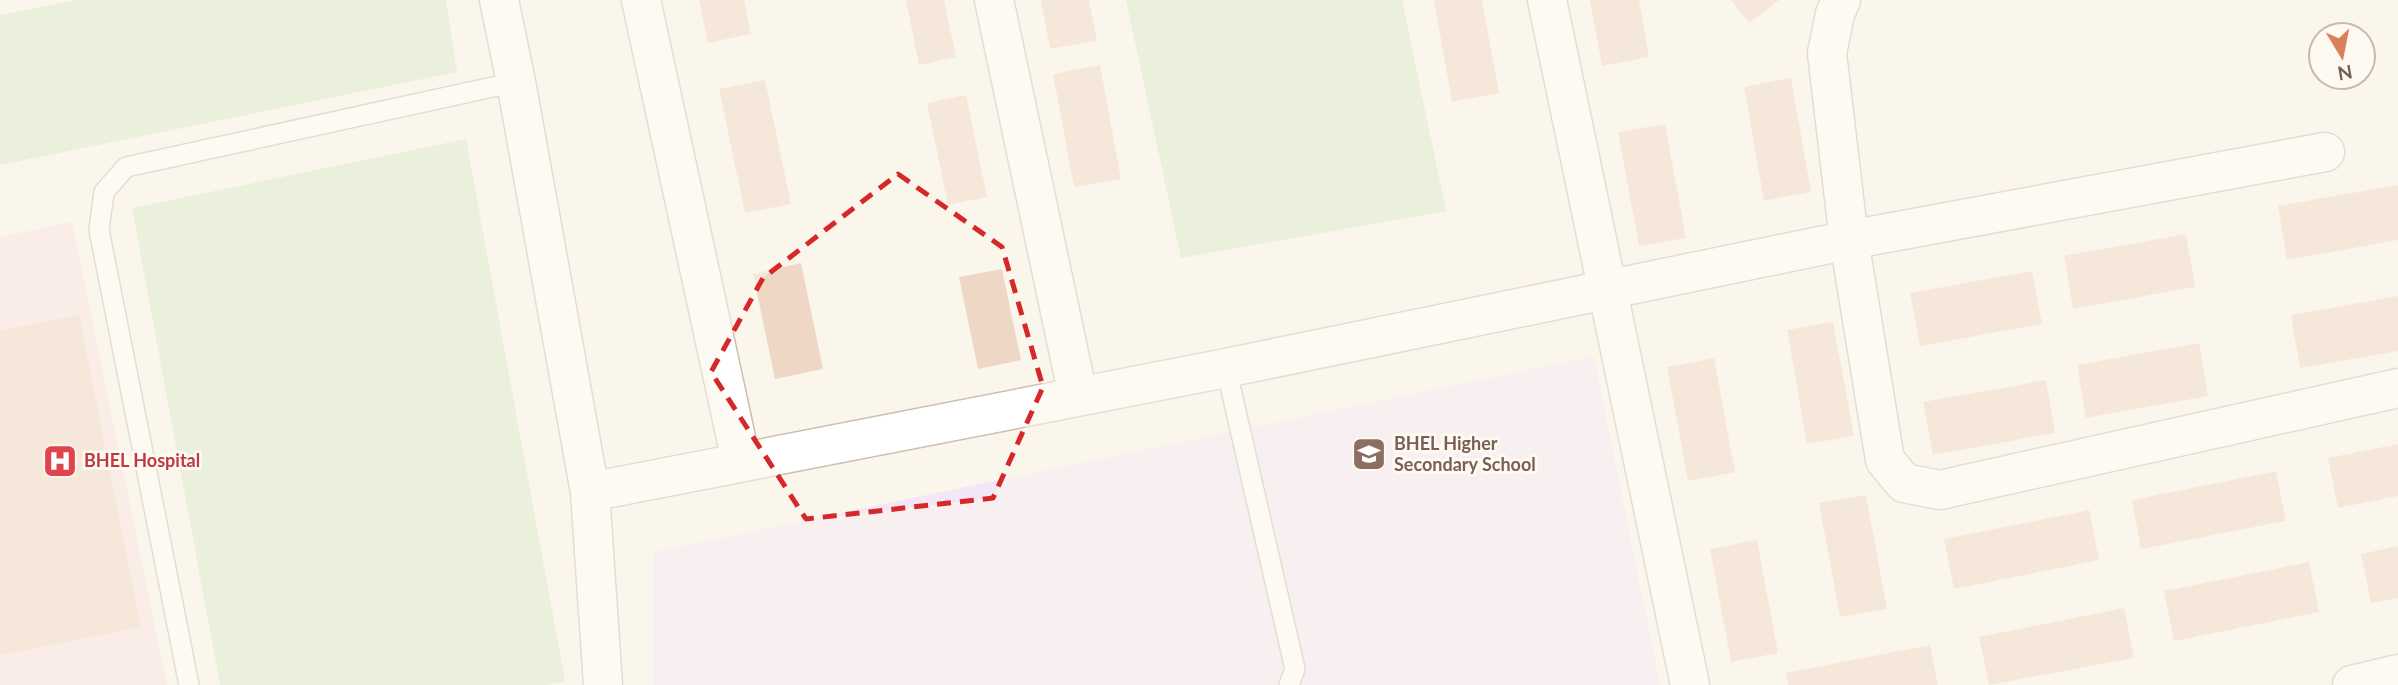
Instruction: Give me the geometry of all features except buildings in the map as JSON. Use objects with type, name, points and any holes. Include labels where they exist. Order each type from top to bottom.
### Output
[{"type":"street","points":[[499,0],[590,492],[603,685]]},
{"type":"street","points":[[641,0],[741,461]]},
{"type":"street","points":[[994,0],[1078,396]]},
{"type":"street","points":[[1547,0],[1690,685]]},
{"type":"street","points":[[1841,0],[1835,14],[1827,53],[1849,240],[1885,460],[1904,483],[1940,490],[2398,388]]},
{"type":"street","points":[[590,492],[1226,368],[1849,240],[2325,152]]},
{"type":"lane","points":[[189,685],[99,230],[104,192],[126,167],[516,82]]},
{"type":"lane","points":[[1226,368],[1296,669],[1290,685]]},
{"type":"highlighted area","points":[[898,174],[1002,247],[1043,387],[993,498],[806,519],[711,372],[763,278]]},
{"type":"shaded area","name":"BHEL Hospital","points":[[72,222],[167,685],[0,685],[0,237]]},
{"type":"shaded area","name":"BHEL Higher Secondary School","points":[[1594,356],[1660,685],[653,685],[653,552]]},
{"type":"green space","points":[[76,0],[446,0],[457,72],[0,165],[0,15]]},
{"type":"green space","points":[[1126,0],[1402,0],[1446,211],[1181,258]]},
{"type":"green space","points":[[466,139],[565,681],[546,685],[220,685],[132,208]]},
{"type":"place","name":"BHEL Higher Secondary School","points":[[1369,454]]},
{"type":"place","name":"BHEL Hospital","points":[[60,461]]}]
